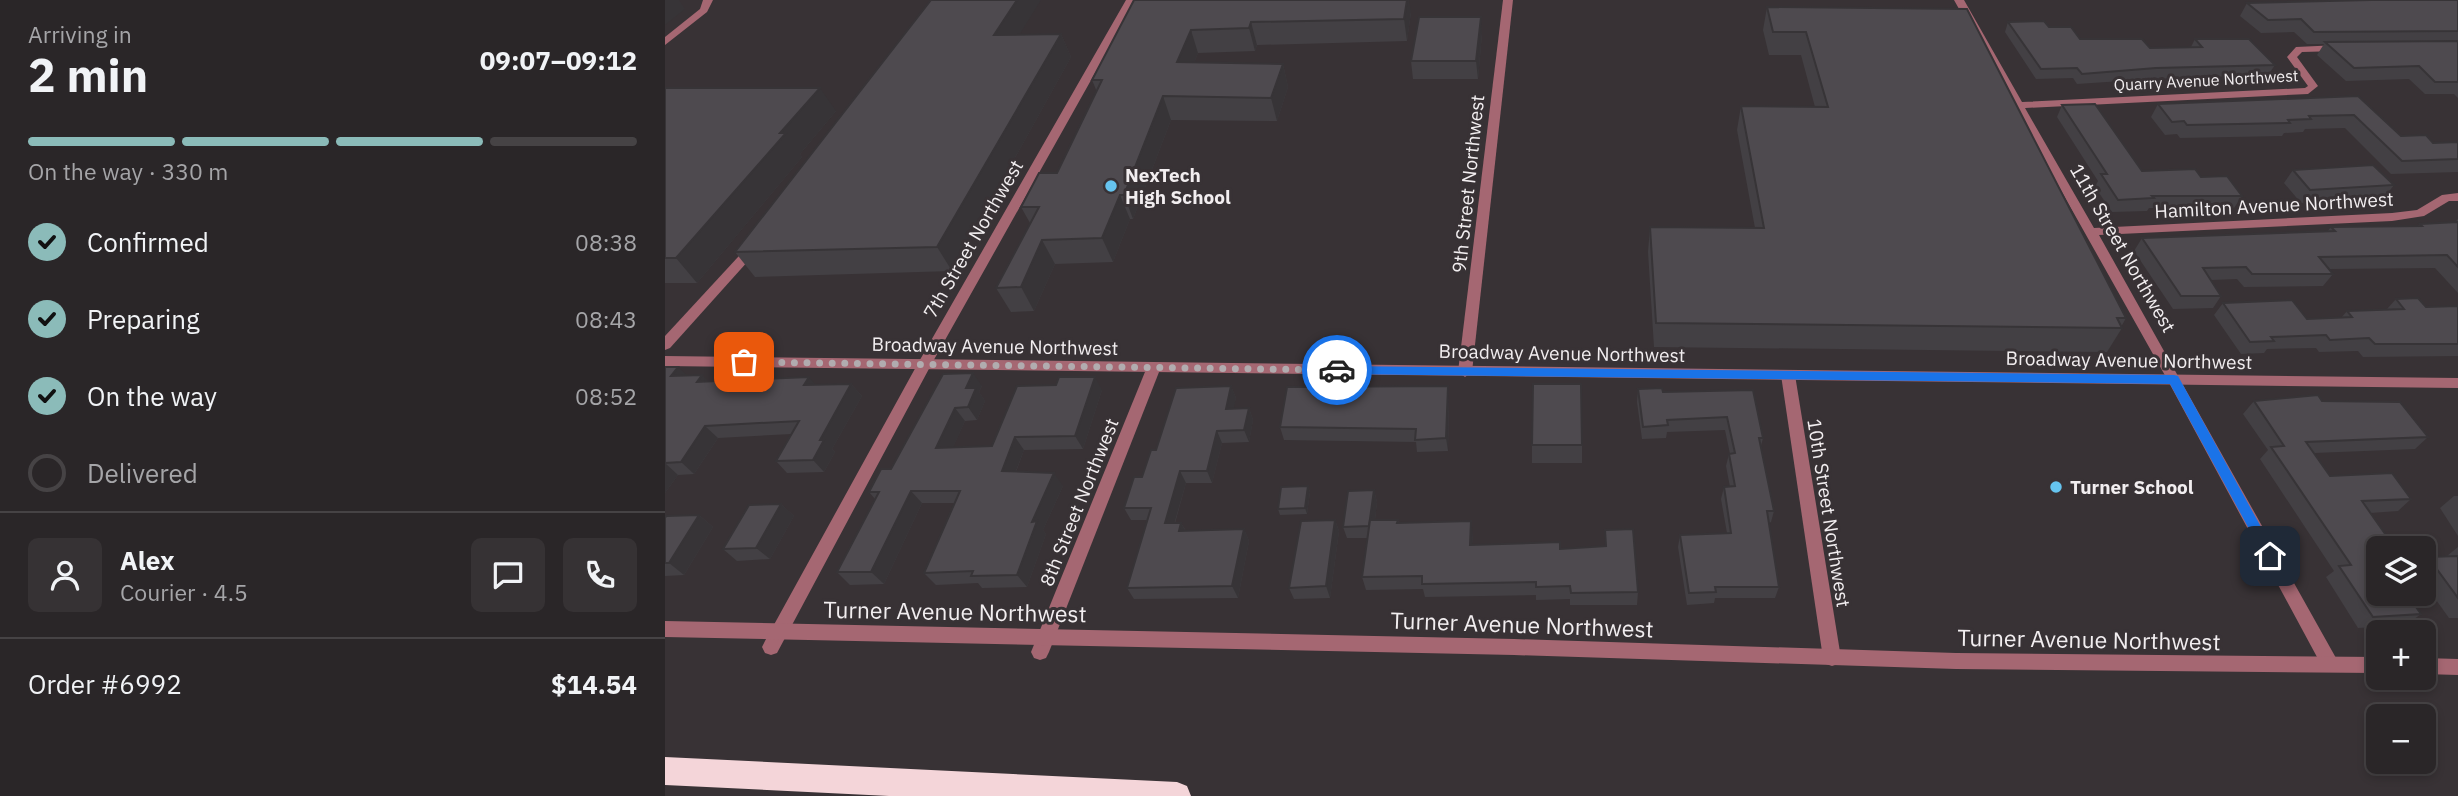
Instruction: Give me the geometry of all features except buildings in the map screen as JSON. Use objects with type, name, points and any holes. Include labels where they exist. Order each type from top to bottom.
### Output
[{"type":"highway","points":[[665,771],[1177,796]]},
{"type":"street","points":[[665,42],[704,10],[708,0]]},
{"type":"street","name":"7th Street Northwest","points":[[775,639],[924,365],[1131,0]]},
{"type":"street","name":"9th Street Northwest","points":[[1465,372],[1508,0]]},
{"type":"street","name":"11th Street Northwest","points":[[1959,0],[2088,232],[2174,379],[2330,664]]},
{"type":"street","name":"Quarry Avenue Northwest","points":[[2019,105],[2308,91],[2313,86],[2292,57],[2299,50],[2349,48]]},
{"type":"street","name":"Hamilton Avenue Northwest","points":[[2088,232],[2392,217],[2420,213],[2446,198],[2458,197]]},
{"type":"street","points":[[665,345],[764,234]]},
{"type":"street","name":"Broadway Avenue Northwest","points":[[665,361],[2458,383]]},
{"type":"street","name":"8th Street Northwest","points":[[1043,644],[1154,367]]},
{"type":"street","name":"10th Street Northwest","points":[[1788,375],[1832,658]]},
{"type":"street","name":"Turner Avenue Northwest","points":[[665,629],[775,639],[2153,664],[2366,665]]},
{"type":"street","points":[[2436,666],[2458,667]]},
{"type":"way so far","points":[[744,362],[1337,370]]},
{"type":"place","name":"NexTech High School","points":[[1111,186]]},
{"type":"place","name":"Turner School","points":[[2056,487]]},
{"type":"route","points":[[1337,370],[2174,379],[2270,556]]}]
